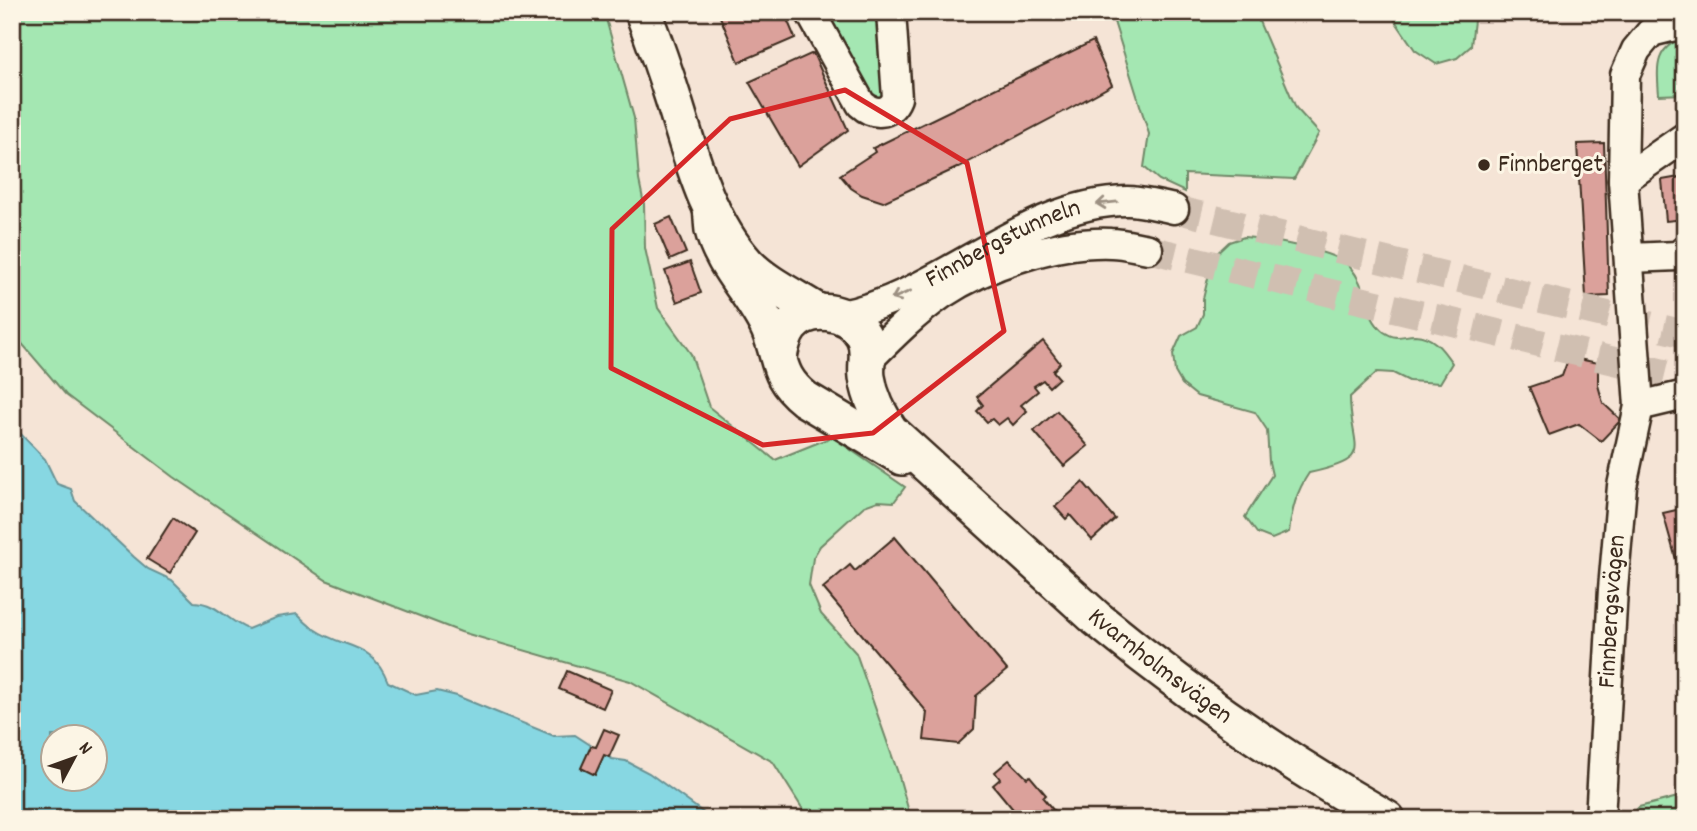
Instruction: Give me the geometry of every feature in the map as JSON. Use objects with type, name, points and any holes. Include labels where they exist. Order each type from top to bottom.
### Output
[{"type":"street","name":"Kvarnholmsvägen","points":[[643,12],[711,208],[748,264],[765,279],[830,314],[855,324],[865,337],[872,398],[890,431],[1131,647],[1264,743],[1387,819]]},
{"type":"street","points":[[810,12],[860,104],[872,112],[880,113],[892,107],[897,98],[891,12]]},
{"type":"street","name":"Finnbergsvägen","points":[[1600,819],[1612,602],[1622,486],[1639,406],[1623,180],[1625,75],[1636,50],[1651,32],[1675,26],[1685,28]]},
{"type":"street","points":[[1623,180],[1685,137]]},
{"type":"street","name":"Finnbergstunneln","points":[[830,314],[861,311],[906,294],[1049,219],[1087,205],[1129,201],[1174,209]]},
{"type":"street","name":"Kvarnholmsvägen","points":[[711,208],[713,231],[727,261],[769,329],[779,357],[781,372],[791,388],[953,488]]},
{"type":"street","name":"Finnbergstunneln","points":[[867,366],[900,328],[944,293],[1001,265],[1050,248],[1084,243],[1112,243],[1148,248]]},
{"type":"street","points":[[1630,258],[1683,256]]},
{"type":"street","points":[[779,357],[782,340],[790,326],[809,314],[830,314]]},
{"type":"street","points":[[805,399],[820,402],[838,400],[854,391],[867,366]]},
{"type":"street","points":[[1639,406],[1685,395]]},
{"type":"highlighted area","points":[[845,90],[967,163],[1004,331],[873,433],[763,445],[611,368],[612,229],[730,119]]},
{"type":"green space","points":[[12,12],[604,12],[634,118],[639,180],[644,204],[645,248],[658,308],[691,354],[709,407],[775,460],[832,437],[905,487],[894,502],[878,501],[864,506],[820,546],[813,558],[809,585],[821,614],[856,653],[898,773],[911,819],[809,819],[773,762],[630,681],[461,632],[326,580],[174,477],[66,395],[12,332]]},
{"type":"green space","points":[[817,12],[881,12],[883,97],[868,103]]},
{"type":"green space","points":[[1111,12],[1255,12],[1296,108],[1319,133],[1294,179],[1185,174],[1185,192],[1159,180],[1144,167],[1149,134]]},
{"type":"green space","points":[[1389,12],[1475,12],[1471,46],[1457,58],[1436,64],[1415,50]]},
{"type":"green space","points":[[1685,37],[1685,94],[1659,95],[1658,67],[1663,53]]},
{"type":"green space","points":[[1244,237],[1311,249],[1344,262],[1357,277],[1370,314],[1384,332],[1397,337],[1415,335],[1428,338],[1452,363],[1440,383],[1409,381],[1393,373],[1377,372],[1350,397],[1355,440],[1352,456],[1331,468],[1309,473],[1295,501],[1289,532],[1272,539],[1257,533],[1245,517],[1272,475],[1267,430],[1255,412],[1197,396],[1182,384],[1175,372],[1173,354],[1181,336],[1197,327],[1203,314],[1203,299],[1213,257],[1229,242]]},
{"type":"green space","points":[[1682,796],[1685,800],[1685,819],[1628,819],[1639,807]]},
{"type":"water","points":[[12,425],[45,459],[57,484],[71,489],[75,501],[134,557],[148,569],[172,580],[194,602],[216,609],[248,629],[277,617],[297,614],[325,636],[365,652],[374,659],[388,682],[416,695],[437,691],[457,696],[554,736],[575,735],[612,759],[626,761],[649,773],[712,819],[12,819]]},
{"type":"building","points":[[718,12],[784,12],[795,38],[739,62]]},
{"type":"building","points":[[906,12],[1061,12],[1061,16],[907,18]]},
{"type":"building","points":[[1093,41],[1112,85],[1067,110],[959,167],[883,202],[862,195],[851,188],[840,175],[875,152],[873,148]]},
{"type":"building","points":[[813,53],[848,130],[798,166],[749,82]]},
{"type":"building","points":[[1604,143],[1609,296],[1586,297],[1577,144]]},
{"type":"building","points":[[1685,176],[1685,219],[1666,221],[1662,180]]},
{"type":"building","points":[[671,217],[686,253],[670,260],[655,224]]},
{"type":"building","points":[[690,262],[701,293],[677,302],[665,271]]},
{"type":"building","points":[[1043,341],[1060,363],[1053,371],[1059,378],[1049,387],[1043,380],[1034,386],[1038,391],[1021,405],[1027,411],[1013,425],[1007,418],[998,425],[992,419],[987,422],[977,411],[983,405],[977,397]]},
{"type":"building","points":[[1569,357],[1598,363],[1598,385],[1603,403],[1621,420],[1601,441],[1579,424],[1549,435],[1529,387],[1562,376]]},
{"type":"building","points":[[1057,411],[1088,446],[1064,466],[1034,431]]},
{"type":"building","points":[[1083,482],[1115,519],[1092,540],[1070,515],[1066,519],[1055,507]]},
{"type":"building","points":[[1685,508],[1685,561],[1677,563],[1663,513]]},
{"type":"building","points":[[173,518],[195,533],[170,573],[147,559]]},
{"type":"building","points":[[895,537],[1007,670],[976,696],[974,729],[958,744],[924,740],[927,712],[823,588],[850,565],[855,571]]},
{"type":"building","points":[[1685,647],[1685,698],[1676,683],[1679,648]]},
{"type":"building","points":[[567,671],[611,690],[603,708],[559,689]]},
{"type":"building","points":[[604,729],[619,735],[609,757],[604,755],[595,775],[581,768],[591,746],[596,747]]},
{"type":"building","points":[[1009,760],[1027,778],[1030,776],[1046,795],[1043,798],[1054,811],[1045,819],[1021,819],[993,785],[1000,779],[995,772]]},
{"type":"tunnel","points":[[1174,209],[1685,334]]},
{"type":"tunnel","points":[[1148,249],[1685,378]]},
{"type":"place","name":"Finnberget","points":[[1484,165]]}]
